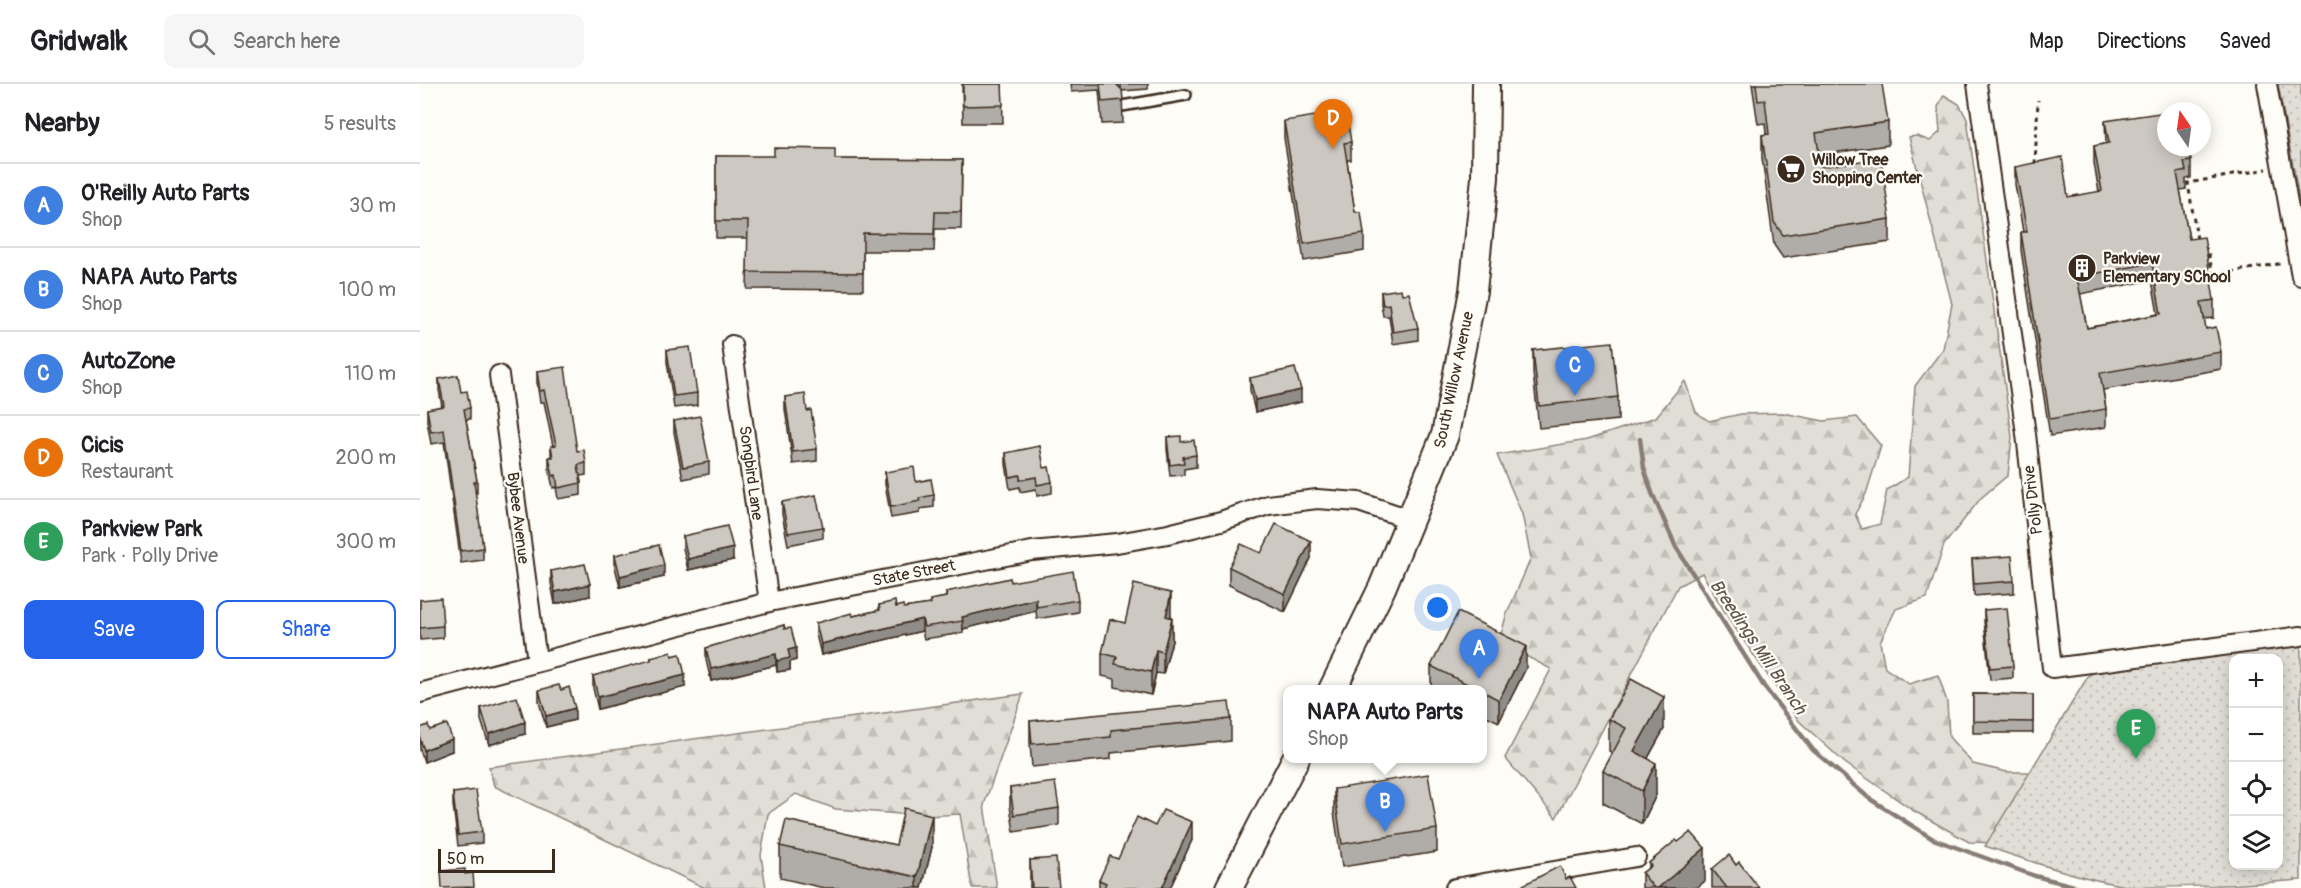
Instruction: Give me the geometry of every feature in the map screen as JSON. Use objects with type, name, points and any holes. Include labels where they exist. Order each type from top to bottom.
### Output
[{"type":"main road","name":"South Willow Avenue","points":[[1334,685],[1382,588],[1412,520],[1445,435],[1473,291],[1485,178],[1486,84]]},
{"type":"main road","points":[[1229,888],[1294,763]]},
{"type":"street","name":"Polly Drive","points":[[1977,84],[2026,434],[2052,668],[2301,636]]},
{"type":"street","points":[[2267,84],[2301,276]]},
{"type":"street","name":"Songbird Lane","points":[[732,345],[769,602]]},
{"type":"street","name":"Bybee Avenue","points":[[499,375],[537,661]]},
{"type":"street","name":"State Street","points":[[420,693],[769,602],[1032,551],[1117,543],[1168,534],[1268,505],[1317,499],[1359,502],[1412,520]]},
{"type":"street","points":[[1455,888],[1636,858]]},
{"type":"lane","points":[[1122,106],[1186,95]]},
{"type":"path","points":[[2035,164],[2038,100]]},
{"type":"path","points":[[2213,275],[2208,250],[2197,239],[2188,183],[2269,168]]},
{"type":"path","points":[[2207,276],[2285,262]]},
{"type":"green space","points":[[2278,84],[2301,84],[2301,209]]},
{"type":"green space","points":[[1944,95],[1959,104],[1967,119],[2012,437],[2008,475],[1981,498],[1944,545],[1927,598],[1896,609],[1880,642],[1885,668],[1909,684],[1938,675],[1947,702],[1949,737],[1973,764],[2007,772],[2041,772],[2029,844],[1969,842],[1914,811],[1845,763],[1799,721],[1729,619],[1702,573],[1678,586],[1556,818],[1505,758],[1551,669],[1499,642],[1506,616],[1531,558],[1522,514],[1497,455],[1587,440],[1656,417],[1685,381],[1696,412],[1709,421],[1741,414],[1783,413],[1824,421],[1857,417],[1881,446],[1866,494],[1855,514],[1862,529],[1880,524],[1887,490],[1908,477],[1915,386],[1943,349],[1952,304],[1909,137],[1917,136],[1930,141],[1940,132],[1938,107]]},
{"type":"green space","points":[[2301,644],[2301,880],[2131,887],[2076,875],[1985,846],[2090,673]]},
{"type":"green space","points":[[1023,694],[984,805],[997,888],[972,888],[960,814],[926,816],[836,809],[796,794],[768,814],[761,855],[766,888],[705,888],[494,786],[489,767]]},
{"type":"building","points":[[963,84],[1002,84],[1003,105],[963,106]]},
{"type":"building","points":[[1100,84],[1116,84],[1122,90],[1123,100],[1102,102]]},
{"type":"building","name":"Willow Tree Shopping Center","points":[[1756,84],[1882,84],[1888,122],[1816,133],[1821,167],[1881,158],[1890,219],[1783,235],[1774,222],[1762,135],[1769,134],[1765,100],[1758,101]]},
{"type":"building","points":[[1346,111],[1351,142],[1344,143],[1355,212],[1361,212],[1364,234],[1304,244],[1284,121]]},
{"type":"building","name":"Parkview Elementary SChool","points":[[2157,113],[2157,156],[2190,156],[2191,161],[2184,162],[2186,171],[2177,173],[2189,239],[2204,237],[2214,300],[2201,302],[2206,329],[2216,327],[2221,352],[2100,373],[2106,409],[2050,419],[2021,232],[2027,232],[2015,167],[2062,157],[2068,197],[2102,191],[2094,146],[2109,143],[2105,121]],"holes":[[[2152,263],[2161,314],[2087,328],[2077,277]]]},
{"type":"building","points":[[774,148],[835,149],[835,159],[962,160],[961,212],[935,212],[934,234],[863,233],[863,273],[747,272],[748,221],[716,221],[716,156],[774,156]]},
{"type":"building","points":[[1401,289],[1402,294],[1409,293],[1418,328],[1393,332],[1389,304],[1383,305],[1381,292]]},
{"type":"building","points":[[1612,342],[1618,397],[1539,406],[1533,350]]},
{"type":"building","points":[[690,347],[697,393],[674,396],[667,350]]},
{"type":"building","points":[[565,367],[577,451],[584,450],[586,463],[578,465],[581,483],[558,488],[549,457],[553,457],[551,446],[556,445],[544,390],[540,391],[537,371]]},
{"type":"building","points":[[1295,368],[1301,390],[1255,400],[1250,378]]},
{"type":"building","points":[[458,375],[461,392],[467,391],[470,408],[464,409],[477,481],[474,482],[483,548],[461,551],[444,430],[431,432],[427,409],[444,406],[439,379]]},
{"type":"building","points":[[805,394],[807,411],[811,410],[817,449],[793,452],[785,397]]},
{"type":"building","points":[[700,416],[709,462],[683,467],[674,421]]},
{"type":"building","points":[[1181,436],[1181,442],[1194,440],[1196,455],[1183,457],[1184,463],[1170,465],[1167,437]]},
{"type":"building","points":[[1040,446],[1044,468],[1049,467],[1052,482],[1037,485],[1036,477],[1020,480],[1020,475],[1010,477],[1006,453]]},
{"type":"building","points":[[914,467],[916,482],[931,479],[934,495],[919,498],[920,501],[891,507],[885,472]]},
{"type":"building","points":[[816,495],[823,527],[788,533],[782,502]]},
{"type":"building","points":[[1276,524],[1311,541],[1285,594],[1229,567],[1241,544],[1261,553]]},
{"type":"building","points":[[727,526],[733,548],[688,559],[683,536]]},
{"type":"building","points":[[659,545],[664,565],[620,576],[615,555]]},
{"type":"building","points":[[2012,556],[2014,581],[1974,584],[1972,559]]},
{"type":"building","points":[[585,564],[590,584],[555,592],[551,571]]},
{"type":"building","points":[[1073,571],[1078,600],[1037,607],[1036,599],[962,617],[963,621],[924,627],[922,619],[821,644],[816,623],[852,613],[853,616],[880,610],[879,605],[895,601],[896,607],[903,605],[904,608],[931,604],[930,600],[947,597],[946,592],[1010,578],[1011,582]]},
{"type":"building","points":[[1134,584],[1171,593],[1166,616],[1172,618],[1163,652],[1156,650],[1151,672],[1115,664],[1117,657],[1102,653],[1110,619],[1125,623]]},
{"type":"building","points":[[441,598],[443,626],[420,628],[420,600]]},
{"type":"building","points":[[2007,608],[2013,666],[1990,668],[1984,610]]},
{"type":"building","points":[[1458,612],[1526,646],[1499,700],[1487,694],[1487,685],[1469,685],[1431,666]]},
{"type":"building","points":[[784,625],[784,629],[791,628],[796,648],[788,650],[790,658],[777,661],[776,654],[711,669],[706,648]]},
{"type":"building","points":[[671,652],[672,656],[680,654],[685,675],[598,697],[593,676]]},
{"type":"building","points":[[1631,679],[1664,697],[1634,751],[1656,763],[1642,791],[1603,771],[1626,728],[1609,719]]},
{"type":"building","points":[[559,685],[561,690],[569,687],[575,708],[546,716],[539,690]]},
{"type":"building","points":[[1973,694],[2033,695],[2033,722],[1973,721]]},
{"type":"building","points":[[517,697],[525,722],[489,734],[481,708]]},
{"type":"building","points":[[1229,702],[1231,719],[1111,730],[1111,737],[1032,744],[1030,721]]},
{"type":"building","points":[[447,724],[452,739],[424,750],[420,739],[420,728],[428,725],[430,730]]},
{"type":"building","points":[[1428,774],[1437,829],[1342,844],[1334,789]]},
{"type":"building","points":[[1055,782],[1059,808],[1014,815],[1010,788]]},
{"type":"building","points":[[476,790],[482,832],[458,835],[453,793]]},
{"type":"building","points":[[904,808],[932,815],[917,877],[780,846],[786,820],[896,845]]},
{"type":"building","points":[[1163,810],[1192,822],[1162,888],[1104,888],[1106,883],[1099,880],[1110,856],[1118,859],[1137,817],[1155,826]]},
{"type":"building","points":[[1691,832],[1705,848],[1658,888],[1654,888],[1642,873],[1651,866],[1649,863],[1676,840],[1678,842]]},
{"type":"building","points":[[1729,855],[1736,865],[1739,862],[1759,888],[1727,888],[1712,869]]},
{"type":"building","points":[[1056,858],[1059,888],[1032,888],[1030,860]]},
{"type":"building","points":[[1560,866],[1566,879],[1570,877],[1576,888],[1524,888],[1523,885]]},
{"type":"building","points":[[465,869],[465,874],[473,873],[474,887],[442,888],[441,871]]},
{"type":"waterway","name":"Breedings Mill Branch","points":[[1640,439],[1644,468],[1652,493],[1676,547],[1765,688],[1813,750],[1870,799],[1933,839],[2035,876],[2082,888]]},
{"type":"place","name":"Cicis","points":[[1333,149]]},
{"type":"place","name":"Willow Tree Shopping Center","points":[[1791,169]]},
{"type":"place","name":"Parkview Elementary SChool","points":[[2082,268]]},
{"type":"place","name":"AutoZone","points":[[1575,396]]},
{"type":"place","name":"O'Reilly Auto Parts","points":[[1479,679]]},
{"type":"place","name":"Parkview Park","points":[[2136,759]]},
{"type":"place","name":"NAPA Auto Parts","points":[[1385,832]]}]
